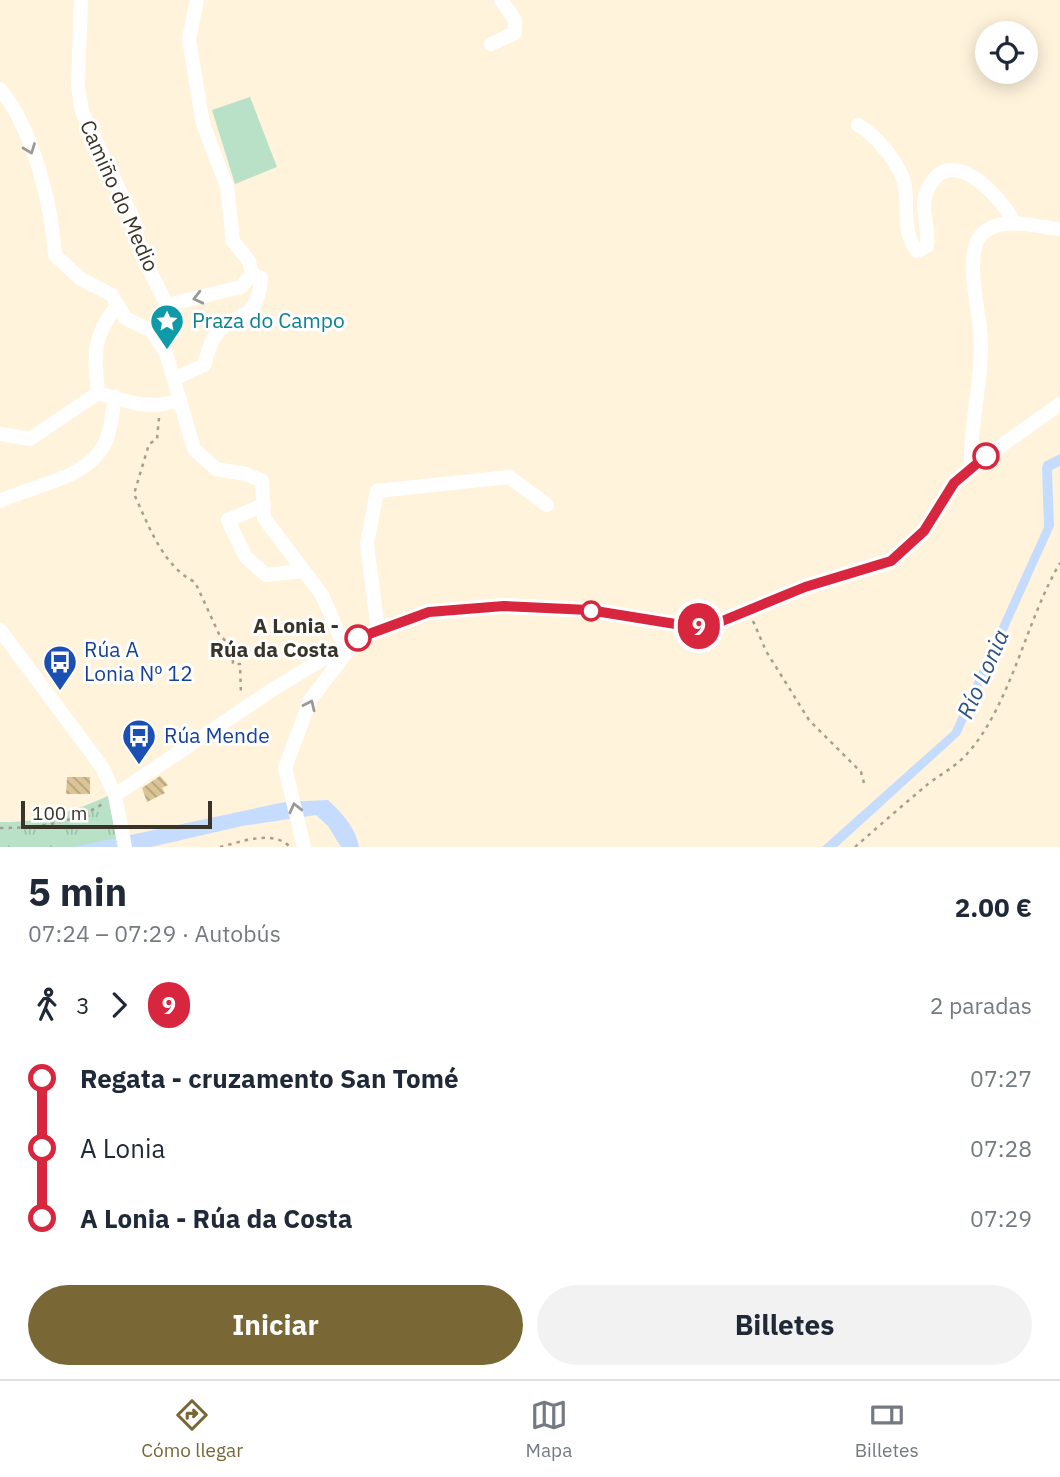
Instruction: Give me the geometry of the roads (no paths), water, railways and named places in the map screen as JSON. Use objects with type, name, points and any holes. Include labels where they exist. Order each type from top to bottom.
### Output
[{"type":"street","name":"Camiño do Medio","points":[[81,0],[78,85],[82,112],[133,218],[141,253],[167,305]]},
{"type":"street","points":[[174,379],[204,365],[214,338],[253,310],[260,294],[261,278],[253,274],[249,261],[233,241],[228,187],[203,124],[189,40],[197,0]]},
{"type":"street","points":[[491,44],[515,33],[515,20],[500,0]]},
{"type":"street","points":[[0,89],[14,105],[42,180],[54,233],[55,255],[81,279],[112,295],[125,318],[152,331],[166,353],[194,449],[216,469],[246,474],[262,481],[264,518],[322,595],[344,646]]},
{"type":"street","points":[[858,125],[892,159],[904,181],[907,224],[911,242],[917,251],[924,250],[928,240],[923,208],[928,188],[942,174],[950,172],[972,176],[989,186],[1007,206],[1015,224]]},
{"type":"street","points":[[971,467],[970,446],[982,349],[973,264],[975,245],[981,234],[993,227],[1015,224],[1060,229]]},
{"type":"street","points":[[152,331],[167,305],[241,287],[253,274]]},
{"type":"street","points":[[98,393],[93,353],[104,321],[117,304]]},
{"type":"street","points":[[0,434],[30,439],[98,393],[160,406],[180,399]]},
{"type":"street","points":[[0,500],[44,482],[56,482],[86,464],[101,451],[115,397]]},
{"type":"street","points":[[115,795],[242,709],[344,646],[358,638],[429,612],[504,606],[589,610],[688,626],[715,624],[805,587],[891,561],[924,531],[954,483],[971,467],[1060,404]]},
{"type":"street","points":[[378,631],[367,544],[377,491],[509,477],[547,505]]},
{"type":"street","points":[[264,505],[228,520],[245,556],[266,575],[304,571]]},
{"type":"street","points":[[0,630],[102,767],[115,795],[125,847]]},
{"type":"street","points":[[304,847],[285,768],[310,700],[358,638]]},
{"type":"water","name":"Río Lonia","points":[[1060,454],[1060,466],[1052,470],[1054,526],[960,735],[837,847],[822,847],[952,731],[1044,527],[1042,467],[1044,462]]},
{"type":"water","points":[[328,800],[352,827],[359,847],[341,847],[328,826],[316,815],[242,826],[151,847],[74,847],[285,802]]},
{"type":"place","name":"Praza do Campo","points":[[167,351]]},
{"type":"place","name":"A Lonia - Rúa da Costa","points":[[358,638]]},
{"type":"place","name":"Rúa A Lonia Nº 12","points":[[60,692]]},
{"type":"place","name":"Rúa Mende","points":[[139,766]]}]
